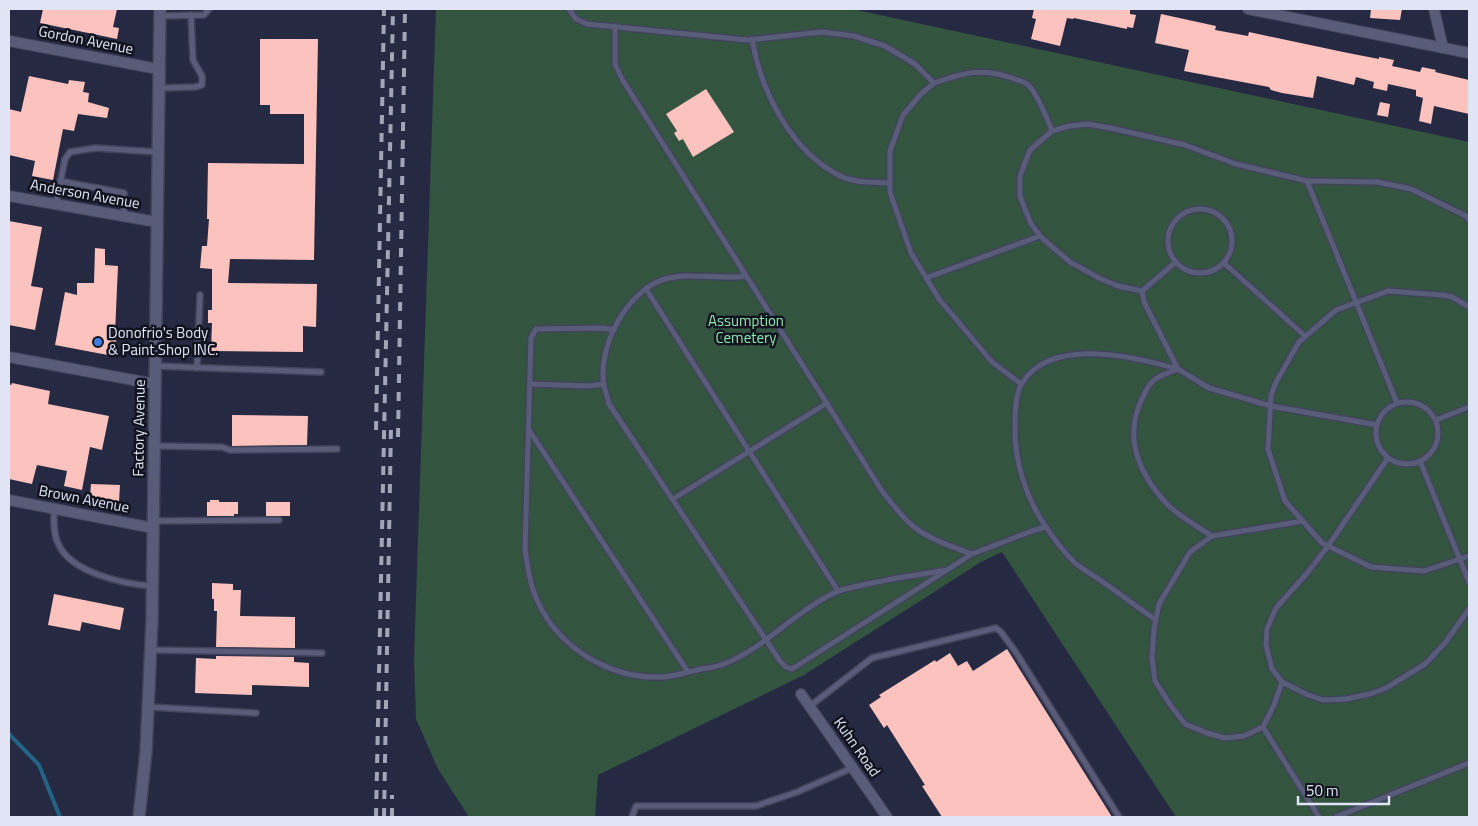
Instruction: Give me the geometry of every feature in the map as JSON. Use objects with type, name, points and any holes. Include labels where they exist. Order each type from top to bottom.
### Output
[{"type":"street","points":[[1248,9],[1469,53]]},
{"type":"street","points":[[1434,9],[1443,48]]},
{"type":"street","name":"Factory Avenue","points":[[139,817],[146,752],[151,650],[159,12]]},
{"type":"street","name":"Gordon Avenue","points":[[9,41],[158,69]]},
{"type":"street","name":"Anderson Avenue","points":[[9,196],[157,222]]},
{"type":"street","points":[[9,358],[155,384]]},
{"type":"street","name":"Brown Avenue","points":[[9,500],[153,524]]},
{"type":"street","name":"Kuhn Road","points":[[801,694],[887,817]]},
{"type":"lane","points":[[159,12],[204,15],[209,9]]},
{"type":"lane","points":[[569,9],[576,19],[587,24],[752,39],[822,32],[854,36],[885,46],[915,64],[934,83]]},
{"type":"lane","points":[[158,88],[195,88],[202,85],[202,76],[193,60],[191,15]]},
{"type":"lane","points":[[614,26],[615,64],[622,79],[882,491],[900,515],[916,529],[972,554]]},
{"type":"lane","points":[[752,39],[755,60],[766,88],[784,122],[802,145],[824,165],[842,177],[860,181],[889,183]]},
{"type":"lane","points":[[1021,384],[992,362],[971,338],[939,299],[911,253],[890,192],[890,151],[903,116],[921,94],[934,83],[962,74],[986,71],[1027,84],[1039,101],[1052,131]]},
{"type":"lane","points":[[1142,291],[1118,286],[1070,262],[1040,236],[1031,224],[1020,196],[1020,176],[1030,150],[1052,131],[1069,126],[1088,124],[1115,128],[1185,145],[1236,164],[1307,181],[1376,182],[1411,189],[1452,209],[1469,220]]},
{"type":"lane","points":[[56,204],[65,159],[70,152],[96,148],[157,152]]},
{"type":"lane","points":[[60,181],[124,193],[124,216]]},
{"type":"lane","points":[[1307,181],[1397,403]]},
{"type":"lane","points":[[1197,208],[1217,213],[1224,219],[1233,237],[1232,248],[1224,263],[1215,270],[1198,273],[1190,272],[1176,262],[1170,254],[1168,244],[1172,224],[1179,216],[1197,208]]},
{"type":"lane","points":[[926,278],[1040,236]]},
{"type":"lane","points":[[1142,291],[1176,262]]},
{"type":"lane","points":[[1224,263],[1305,336]]},
{"type":"lane","points":[[746,276],[729,278],[682,276],[664,280],[646,289],[630,302],[614,330],[605,355],[603,384],[610,404],[766,641],[786,667],[792,669],[972,554],[1032,530],[1046,527]]},
{"type":"lane","points":[[646,289],[838,592]]},
{"type":"lane","points":[[1142,291],[1144,302],[1178,369]]},
{"type":"lane","points":[[1469,307],[1452,297],[1443,295],[1388,292],[1336,310],[1299,342],[1276,382],[1271,395],[1268,449],[1286,501],[1322,543],[1371,567],[1424,571],[1469,556]]},
{"type":"lane","points":[[196,368],[200,295]]},
{"type":"lane","points":[[614,330],[603,328],[536,329],[531,338],[525,550],[529,575],[537,602],[552,626],[567,642],[590,660],[633,674],[661,677],[724,664],[766,641],[805,609],[838,592],[875,581],[947,570]]},
{"type":"lane","points":[[1156,620],[1076,563],[1046,527],[1031,500],[1020,471],[1014,428],[1015,409],[1021,384],[1034,368],[1056,359],[1075,355],[1104,353],[1140,358],[1178,369],[1209,388],[1271,406],[1377,425]]},
{"type":"lane","points":[[155,366],[321,372]]},
{"type":"lane","points":[[1178,369],[1154,379],[1142,398],[1135,415],[1133,434],[1135,453],[1142,469],[1167,505],[1212,536]]},
{"type":"lane","points":[[530,384],[589,386],[603,384]]},
{"type":"lane","points":[[673,499],[826,403]]},
{"type":"lane","points":[[1397,403],[1420,404],[1436,420],[1438,439],[1428,456],[1420,461],[1404,464],[1388,458],[1378,443],[1376,434],[1379,419],[1387,409],[1397,403]]},
{"type":"lane","points":[[1436,420],[1469,407]]},
{"type":"lane","points":[[529,429],[688,672]]},
{"type":"lane","points":[[154,446],[222,447],[230,450],[337,449]]},
{"type":"lane","points":[[1388,458],[1328,546],[1276,608],[1267,629],[1266,644],[1272,670],[1282,682],[1323,700],[1346,699],[1386,688],[1425,664],[1445,644],[1469,609]]},
{"type":"lane","points":[[1420,461],[1469,582]]},
{"type":"lane","points":[[54,508],[55,532],[58,544],[72,560],[98,575],[114,581],[132,585],[152,586]]},
{"type":"lane","points":[[153,524],[279,520]]},
{"type":"lane","points":[[1282,682],[1274,705],[1263,727],[1244,736],[1225,738],[1185,724],[1170,706],[1155,681],[1152,657],[1156,620],[1159,604],[1190,552],[1212,536],[1303,521]]},
{"type":"lane","points":[[810,706],[872,658],[996,628],[1015,651],[1120,817]]},
{"type":"lane","points":[[151,650],[322,653]]},
{"type":"lane","points":[[148,707],[256,713]]},
{"type":"lane","points":[[1263,727],[1319,817]]},
{"type":"lane","points":[[1336,817],[1469,763]]},
{"type":"lane","points":[[632,817],[636,806],[756,806],[797,792],[852,768]]},
{"type":"green space","name":"Assumption Cemetery","points":[[436,9],[852,9],[1469,142],[1469,817],[1176,817],[1002,552],[981,562],[804,675],[598,775],[595,817],[469,817],[438,769],[416,719],[414,658]]},
{"type":"building","points":[[43,9],[117,9],[113,27],[119,28],[117,39],[40,23]]},
{"type":"building","points":[[1034,9],[1130,9],[1130,14],[1136,15],[1133,28],[1127,27],[1127,29],[1067,18],[1060,46],[1031,39],[1036,19],[1032,18]]},
{"type":"building","points":[[1371,9],[1402,9],[1400,20],[1370,18]]},
{"type":"building","points":[[1161,14],[1216,26],[1215,30],[1248,36],[1249,32],[1379,59],[1379,57],[1394,60],[1392,66],[1420,72],[1422,67],[1469,80],[1469,114],[1434,106],[1431,124],[1419,121],[1423,98],[1416,96],[1416,90],[1388,84],[1387,91],[1373,88],[1374,82],[1356,77],[1354,85],[1317,76],[1313,98],[1282,93],[1271,90],[1269,87],[1184,71],[1189,50],[1155,43]]},
{"type":"building","points":[[260,39],[318,39],[314,260],[230,259],[228,283],[317,284],[316,327],[303,326],[303,352],[211,351],[212,323],[208,323],[208,310],[212,310],[212,269],[200,268],[202,246],[207,246],[209,219],[207,219],[208,163],[304,164],[304,114],[270,114],[270,105],[260,105]]},
{"type":"building","points":[[29,76],[68,84],[69,80],[85,82],[83,92],[89,93],[88,102],[109,108],[107,118],[78,114],[74,131],[63,129],[53,180],[32,176],[35,161],[9,155],[9,109],[21,112]]},
{"type":"building","points":[[706,89],[734,132],[693,157],[683,139],[679,141],[674,133],[677,131],[666,114]]},
{"type":"building","points":[[1380,102],[1390,104],[1388,117],[1377,115]]},
{"type":"building","points":[[9,221],[42,227],[31,286],[43,288],[35,330],[9,325]]},
{"type":"building","points":[[95,248],[105,249],[105,265],[118,266],[115,333],[117,334],[113,356],[55,345],[65,292],[77,295],[77,283],[94,283]]},
{"type":"building","points":[[12,383],[50,391],[48,404],[109,416],[102,450],[90,447],[82,490],[64,486],[67,471],[37,465],[32,484],[9,479],[9,384],[11,385]]},
{"type":"building","points":[[232,415],[308,416],[307,445],[232,446]]},
{"type":"building","points":[[91,484],[120,485],[119,502],[93,501],[94,496],[90,496]]},
{"type":"building","points":[[210,500],[238,502],[238,514],[234,514],[234,516],[207,516],[207,502],[210,502]]},
{"type":"building","points":[[266,502],[290,502],[290,516],[266,516]]},
{"type":"building","points":[[212,583],[233,584],[233,590],[241,590],[240,616],[295,617],[295,648],[216,647],[217,611],[214,611]]},
{"type":"building","points":[[54,594],[124,608],[120,630],[82,622],[80,631],[48,625]]},
{"type":"building","points":[[1007,649],[1112,817],[942,817],[922,786],[925,785],[887,725],[884,728],[869,705],[881,697],[879,695],[935,660],[936,662],[950,653],[958,666],[967,661],[973,671]]},
{"type":"building","points":[[216,656],[294,657],[294,662],[309,663],[309,687],[252,685],[252,695],[195,693],[196,658],[216,659]]},
{"type":"waterway","points":[[9,734],[39,765],[60,817]]},
{"type":"railway","points":[[376,430],[384,9]]},
{"type":"railway","points":[[376,817],[393,9]]},
{"type":"railway","points":[[398,437],[405,9]]},
{"type":"railway","points":[[384,817],[391,426]]},
{"type":"railway","points":[[392,795],[392,817]]},
{"type":"place","name":"Donofrio's Body & Paint Shop INC.","points":[[98,342]]}]
